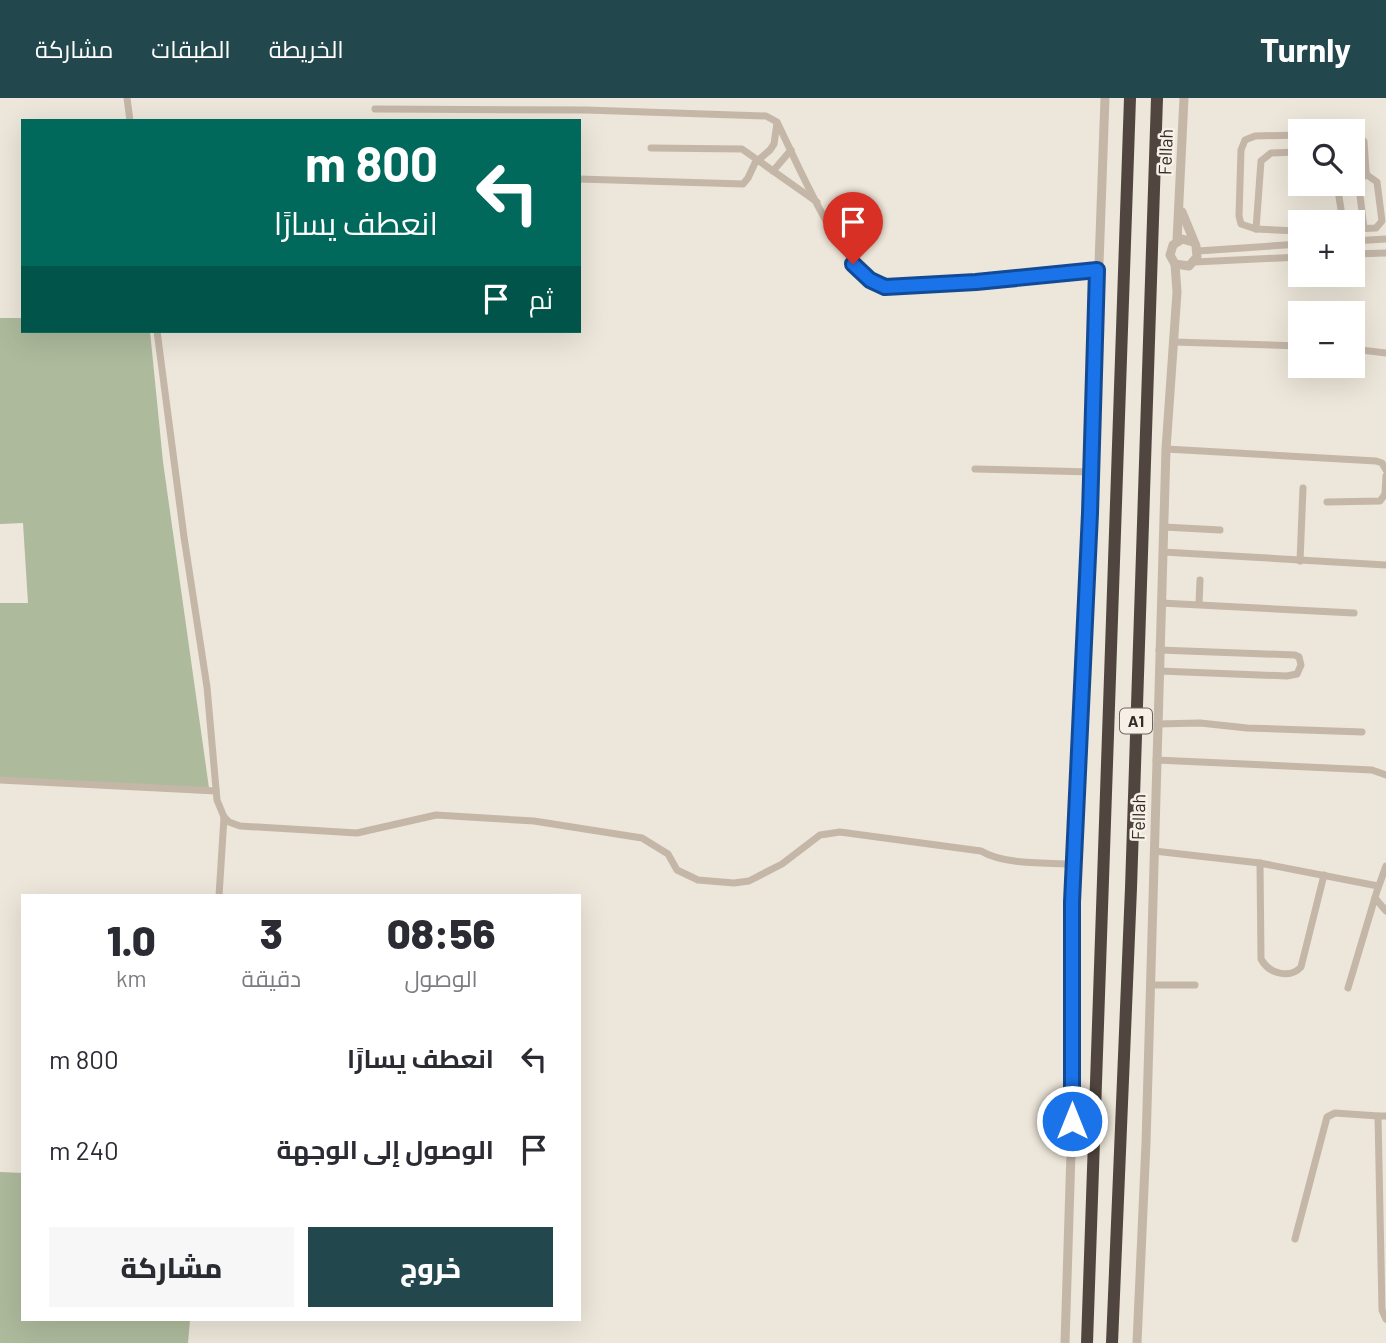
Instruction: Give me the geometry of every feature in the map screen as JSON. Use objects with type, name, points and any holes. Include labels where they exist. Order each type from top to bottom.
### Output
[{"type":"highway","name":"A1","points":[[1087,1343],[1130,98]]},
{"type":"highway","name":"A1","points":[[1112,1343],[1131,888],[1157,98]]},
{"type":"street","points":[[127,98],[130,119]]},
{"type":"street","points":[[1065,1343],[1072,1121],[1074,864],[1092,472],[1105,98]]},
{"type":"street","name":"Fellah","points":[[1137,1343],[1166,449],[1177,292],[1175,264],[1170,255],[1177,241],[1184,98]]},
{"type":"street","points":[[375,108],[586,110],[766,116],[777,122],[834,235],[853,264],[870,280],[885,287],[976,282],[1097,270]]},
{"type":"street","points":[[581,179],[743,184],[758,160],[768,153],[774,144],[777,122]]},
{"type":"street","points":[[1288,136],[1251,137],[1242,146],[1239,221],[1245,227],[1256,229],[1288,230]]},
{"type":"street","points":[[651,148],[745,150],[818,203]]},
{"type":"street","points":[[773,171],[791,150]]},
{"type":"street","points":[[1256,229],[1261,161],[1271,153],[1288,152]]},
{"type":"street","points":[[1365,152],[1367,175],[1377,182],[1382,220],[1378,227],[1365,229]]},
{"type":"street","name":"Fellah","points":[[1177,292],[1192,264],[1195,247],[1180,207]]},
{"type":"street","points":[[1177,241],[1182,239],[1195,247],[1288,244]]},
{"type":"street","points":[[1365,240],[1386,239]]},
{"type":"street","points":[[1365,254],[1386,253]]},
{"type":"street","points":[[1175,264],[1288,258]]},
{"type":"street","points":[[157,333],[180,511],[207,687],[216,791],[224,817],[219,894]]},
{"type":"street","points":[[1173,342],[1288,346]]},
{"type":"street","points":[[1365,350],[1386,353]]},
{"type":"street","points":[[1166,449],[1376,461],[1382,463],[1386,470]]},
{"type":"street","points":[[975,469],[1092,472]]},
{"type":"street","points":[[1327,502],[1376,502],[1385,499],[1386,476]]},
{"type":"street","points":[[1300,561],[1303,488]]},
{"type":"street","points":[[1164,527],[1220,530]]},
{"type":"street","points":[[1163,552],[1386,565]]},
{"type":"street","points":[[1199,604],[1200,580]]},
{"type":"street","points":[[1161,603],[1354,613]]},
{"type":"street","points":[[1159,650],[1295,655],[1299,657],[1301,665],[1297,674],[1287,676],[1159,671]]},
{"type":"street","points":[[1157,724],[1200,723],[1247,728],[1362,732]]},
{"type":"street","points":[[1156,760],[1372,770],[1386,775]]},
{"type":"street","points":[[0,780],[216,791]]},
{"type":"street","points":[[224,817],[240,826],[349,833],[370,832],[436,815],[546,823],[642,838],[668,854],[677,870],[698,880],[714,883],[749,881],[782,864],[820,835],[840,832],[981,851],[1013,860],[1074,864]]},
{"type":"street","points":[[1154,851],[1260,863],[1378,886]]},
{"type":"street","points":[[1260,863],[1261,960],[1264,965],[1281,974],[1294,973],[1301,967],[1324,876]]},
{"type":"street","points":[[1348,988],[1386,866]]},
{"type":"street","points":[[1375,898],[1386,911]]},
{"type":"street","points":[[1150,985],[1195,985]]},
{"type":"street","points":[[1295,1239],[1327,1116],[1335,1113],[1382,1116],[1382,1310],[1386,1319]]},
{"type":"green space","points":[[0,318],[21,318],[21,333],[150,333],[163,462],[209,788],[0,778],[0,603],[28,603],[23,523],[0,524]]},
{"type":"green space","points":[[0,1172],[21,1173],[21,1321],[190,1321],[188,1343],[0,1343]]},
{"type":"route","points":[[853,264],[870,280],[885,287],[976,282],[1097,270],[1090,513],[1072,902],[1072,1121]]}]
